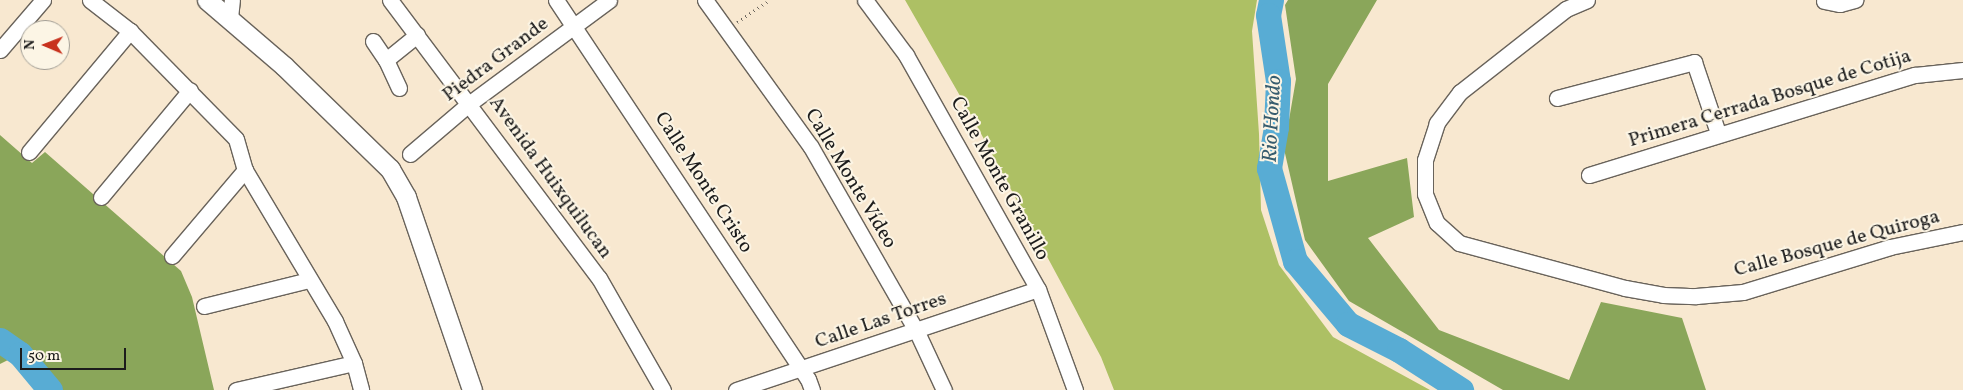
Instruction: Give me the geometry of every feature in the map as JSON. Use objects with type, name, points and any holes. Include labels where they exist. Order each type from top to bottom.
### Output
[{"type":"main road","points":[[207,0],[231,9],[390,169],[406,197],[472,390]]},
{"type":"street","points":[[0,50],[43,0]]},
{"type":"street","points":[[90,0],[130,31],[236,139],[245,170],[335,321],[354,363],[361,390]]},
{"type":"street","name":"Avenida Huixquilucan","points":[[390,0],[470,103],[599,278],[663,390]]},
{"type":"street","name":"Calle Monte Cristo","points":[[556,0],[575,25],[802,368],[812,390]]},
{"type":"street","name":"Piedra Grande","points":[[410,154],[470,103],[609,0]]},
{"type":"street","name":"Calle Monte Vídeo","points":[[705,0],[811,147],[916,330],[944,390]]},
{"type":"street","name":"Calle Monte Granillo","points":[[865,0],[906,55],[1038,289],[1075,390]]},
{"type":"street","name":"Calle Bosque de Quiroga","points":[[1587,0],[1566,9],[1460,92],[1437,123],[1425,160],[1424,194],[1436,223],[1459,243],[1625,288],[1696,296],[1743,292],[1890,247],[1963,232]]},
{"type":"street","points":[[1824,1],[1840,4],[1855,0]]},
{"type":"street","points":[[29,152],[130,31]]},
{"type":"street","points":[[386,60],[417,35]]},
{"type":"street","points":[[374,41],[386,60],[399,88]]},
{"type":"street","points":[[1557,98],[1694,62],[1718,134]]},
{"type":"street","name":"Primera Cerrada Bosque de Cotija","points":[[1589,175],[1915,75],[1963,70]]},
{"type":"street","points":[[101,197],[190,90]]},
{"type":"street","points":[[172,256],[245,170]]},
{"type":"street","points":[[204,306],[309,280]]},
{"type":"street","name":"Calle Las Torres","points":[[736,390],[1038,289]]},
{"type":"street","points":[[236,390],[354,363]]},
{"type":"path","points":[[725,29],[770,0]]},
{"type":"green space","points":[[905,0],[1257,0],[1252,31],[1259,134],[1261,210],[1279,265],[1333,337],[1430,390],[1114,390],[1101,357],[971,115]]},
{"type":"green space","points":[[1288,0],[1377,0],[1328,84],[1328,181],[1407,158],[1414,217],[1368,238],[1439,330],[1569,380],[1601,302],[1682,318],[1706,390],[1503,390],[1349,301],[1305,240],[1284,149],[1296,79],[1285,5]]},
{"type":"green space","points":[[0,135],[32,163],[45,152],[181,271],[192,297],[214,390],[50,390],[20,354],[0,364]]},
{"type":"waterway","name":"Rio Hondo","points":[[1271,0],[1268,15],[1278,81],[1276,127],[1269,168],[1295,261],[1348,324],[1399,350],[1461,390]]},
{"type":"waterway","points":[[0,340],[20,354],[50,390]]}]
